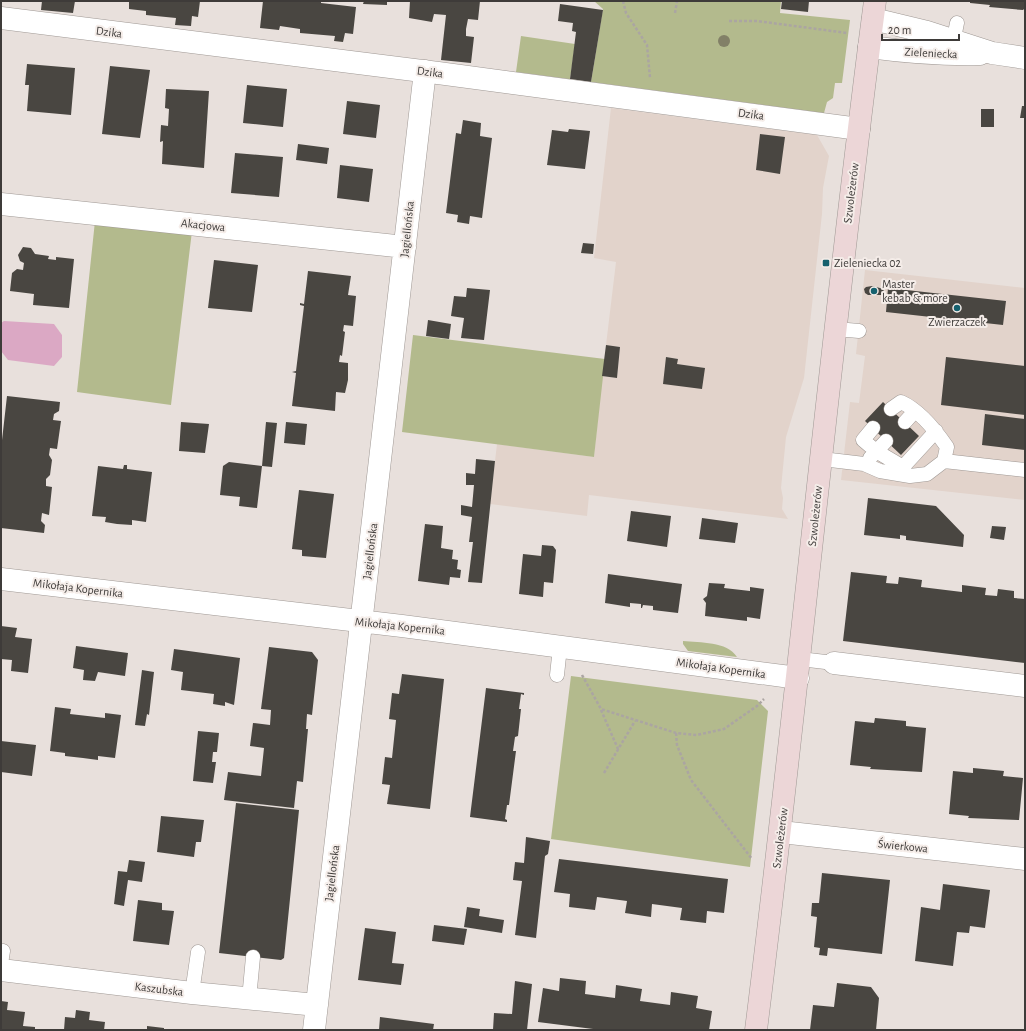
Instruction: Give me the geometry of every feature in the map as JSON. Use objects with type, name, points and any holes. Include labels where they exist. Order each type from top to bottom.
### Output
[{"type":"street","name":"Zieleniecka","points":[[874,10],[914,28],[954,39],[992,53],[1025,58]]},
{"type":"street","name":"Szwoleżerów","points":[[756,1030],[781,832],[859,129],[861,40],[874,10]]},
{"type":"street","name":"Dzika","points":[[1,18],[425,71],[859,129]]},
{"type":"street","name":"Zieleniecka","points":[[861,40],[910,53],[954,39]]},
{"type":"street","name":"Jagiellońska","points":[[314,1030],[406,247],[425,71]]},
{"type":"street","name":"Akacjowa","points":[[1,204],[406,247]]},
{"type":"street","name":"Mikołaja Kopernika","points":[[1,579],[402,626],[560,647],[799,668]]},
{"type":"street","points":[[834,663],[1025,686]]},
{"type":"street","name":"Świerkowa","points":[[781,832],[1025,859]]},
{"type":"street","name":"Kaszubska","points":[[2,961],[192,993],[317,1006]]},
{"type":"lane","points":[[836,329],[859,331]]},
{"type":"lane","points":[[822,459],[864,464],[880,471],[910,476],[927,474],[944,461],[947,447],[936,431],[908,405],[900,402],[891,409]]},
{"type":"lane","points":[[905,422],[915,411]]},
{"type":"lane","points":[[873,428],[863,440],[876,451],[903,467],[936,431]]},
{"type":"lane","points":[[864,464],[886,441]]},
{"type":"lane","points":[[944,461],[1025,470]]},
{"type":"lane","points":[[557,675],[560,647]]},
{"type":"lane","points":[[799,668],[834,663]]},
{"type":"lane","points":[[192,993],[198,952]]},
{"type":"lane","points":[[249,998],[253,957]]},
{"type":"path","points":[[623,1],[626,13],[647,45],[651,80]]},
{"type":"path","points":[[675,12],[677,1]]},
{"type":"path","points":[[729,21],[758,21],[861,40]]},
{"type":"path","points":[[581,673],[601,709],[618,749]]},
{"type":"path","points":[[601,709],[676,733],[697,735],[724,729],[764,699],[765,692]]},
{"type":"path","points":[[604,773],[636,721]]},
{"type":"path","points":[[676,733],[677,745],[691,780],[753,860]]},
{"type":"shaded area","points":[[611,108],[817,135],[829,156],[823,188],[822,214],[804,378],[786,437],[781,488],[783,498],[782,509],[788,519],[589,495],[587,516],[490,504],[497,444],[594,457],[602,376],[617,378],[620,347],[606,345],[616,262],[594,258]],"holes":[[[666,357],[677,359],[677,364],[704,368],[702,389]]]},
{"type":"shaded area","points":[[865,270],[1025,288],[1025,500],[841,480],[850,402],[859,403],[865,356],[856,354]]},
{"type":"shaded area","points":[[4,321],[54,324],[62,335],[62,357],[54,366],[8,360],[1,351],[1,323]]},
{"type":"green space","points":[[594,1],[781,1],[780,13],[850,20],[842,83],[835,83],[833,98],[827,102],[824,113],[591,82],[603,9]]},
{"type":"green space","points":[[521,36],[575,44],[570,79],[589,82],[516,72]]},
{"type":"green space","points":[[95,221],[192,231],[171,405],[77,392]]},
{"type":"green space","points":[[413,335],[605,359],[594,457],[402,432]]},
{"type":"green space","points":[[683,641],[720,645],[733,652],[737,657],[688,651],[683,644]]},
{"type":"green space","points":[[571,676],[757,700],[768,711],[750,867],[551,839]]},
{"type":"building","points":[[42,1],[75,1],[73,13],[41,10]]},
{"type":"building","points":[[129,1],[200,1],[198,17],[192,16],[191,26],[175,25],[176,18],[146,15],[146,11],[129,9]]},
{"type":"building","points":[[263,1],[321,1],[321,3],[356,7],[353,34],[345,33],[343,42],[334,41],[335,36],[300,33],[300,29],[280,26],[279,30],[260,28]]},
{"type":"building","points":[[364,1],[387,1],[387,5],[363,4]]},
{"type":"building","points":[[410,1],[480,1],[478,20],[468,19],[466,29],[466,36],[474,37],[471,63],[441,60],[446,15],[434,14],[432,22],[409,18]]},
{"type":"building","points":[[782,1],[809,1],[808,12],[781,9]]},
{"type":"building","points":[[970,1],[1025,1],[1025,8],[1023,10],[989,7],[990,5],[970,3]]},
{"type":"building","points":[[560,4],[603,10],[591,82],[570,79],[576,32],[572,31],[573,23],[558,21]]},
{"type":"building","points":[[27,64],[75,68],[71,115],[27,111],[29,85],[25,85]]},
{"type":"building","points":[[110,66],[150,70],[140,138],[102,134]]},
{"type":"building","points":[[247,85],[287,89],[283,127],[243,123]]},
{"type":"building","points":[[166,89],[209,91],[204,168],[162,164],[163,141],[160,142],[161,125],[168,126],[169,109],[165,108]]},
{"type":"building","points":[[347,101],[380,105],[376,138],[343,134]]},
{"type":"building","points":[[1022,106],[1025,106],[1025,118],[1020,118]]},
{"type":"building","points":[[981,109],[994,109],[994,127],[981,127]]},
{"type":"building","points":[[463,120],[481,123],[480,136],[492,138],[482,218],[470,216],[469,224],[457,222],[458,215],[446,213],[456,133],[461,134]]},
{"type":"building","points":[[569,129],[590,131],[585,169],[547,165],[552,130],[568,132]]},
{"type":"building","points":[[760,134],[785,137],[780,174],[756,170]]},
{"type":"building","points":[[298,144],[329,148],[327,164],[296,160]]},
{"type":"building","points":[[235,153],[283,157],[279,197],[231,193]]},
{"type":"building","points":[[340,165],[373,169],[369,202],[337,198]]},
{"type":"building","points":[[583,243],[594,244],[593,254],[581,253]]},
{"type":"building","points":[[23,247],[31,248],[35,254],[49,256],[48,259],[56,260],[56,257],[74,259],[69,308],[33,305],[34,294],[10,291],[12,273],[17,269],[23,270],[24,263],[20,261],[18,255]]},
{"type":"building","points":[[214,260],[258,265],[252,312],[208,308]]},
{"type":"building","points":[[308,271],[351,276],[348,295],[356,296],[353,326],[344,325],[343,331],[345,332],[342,356],[340,355],[339,362],[348,363],[348,380],[345,393],[336,392],[335,411],[292,406],[296,373],[292,372],[296,371],[304,306],[300,305],[300,303],[304,304]]},
{"type":"building","points":[[872,286],[884,289],[883,295],[868,295],[865,293],[864,289],[866,287]]},
{"type":"building","points":[[467,288],[490,290],[484,340],[461,338],[464,318],[451,316],[454,296],[466,297]]},
{"type":"building","points":[[888,288],[1006,301],[1003,325],[886,312]]},
{"type":"building","points":[[428,320],[451,324],[449,339],[426,336]]},
{"type":"building","points":[[606,345],[620,347],[617,378],[602,376]]},
{"type":"building","points":[[666,357],[678,359],[677,364],[705,368],[702,389],[663,384]]},
{"type":"building","points":[[946,357],[1025,366],[1025,415],[941,405]]},
{"type":"building","points":[[7,396],[60,402],[59,411],[54,414],[53,420],[61,421],[57,449],[50,448],[49,455],[52,460],[50,475],[46,479],[46,486],[52,487],[49,515],[42,513],[41,521],[45,525],[44,533],[1,528],[1,449]]},
{"type":"building","points":[[883,402],[919,436],[901,455],[865,421]]},
{"type":"building","points":[[985,414],[1025,419],[1025,450],[982,445]]},
{"type":"building","points":[[181,422],[209,424],[205,453],[179,451]]},
{"type":"building","points":[[266,422],[277,423],[272,467],[262,466]]},
{"type":"building","points":[[286,422],[307,424],[305,445],[284,443]]},
{"type":"building","points":[[476,459],[495,461],[482,583],[468,582],[473,542],[469,542],[472,517],[461,515],[461,505],[472,507],[474,485],[466,485],[466,473],[475,474]]},
{"type":"building","points":[[229,462],[262,466],[257,508],[239,506],[240,497],[220,495],[223,466]]},
{"type":"building","points":[[124,465],[127,465],[127,469],[152,472],[146,522],[132,520],[132,525],[117,524],[105,522],[106,517],[92,516],[98,466],[123,469]]},
{"type":"building","points":[[299,490],[334,494],[326,558],[302,556],[302,550],[292,549]]},
{"type":"building","points":[[868,498],[936,506],[964,535],[963,547],[906,540],[906,536],[900,535],[900,539],[864,535]]},
{"type":"building","points":[[631,511],[671,516],[667,547],[627,541]]},
{"type":"building","points":[[702,518],[738,523],[735,543],[699,539]]},
{"type":"building","points":[[425,524],[443,526],[441,548],[453,550],[452,559],[458,560],[457,569],[461,570],[460,578],[450,577],[449,585],[418,581]]},
{"type":"building","points":[[992,526],[1006,527],[1004,540],[990,538]]},
{"type":"building","points":[[542,545],[553,546],[556,550],[553,583],[544,582],[543,597],[519,594],[523,554],[541,556]]},
{"type":"building","points":[[851,572],[887,576],[886,583],[898,584],[899,577],[922,580],[921,587],[962,592],[962,585],[986,588],[985,595],[997,596],[998,589],[1014,591],[1014,598],[1025,599],[1025,663],[843,641]]},
{"type":"building","points":[[608,574],[682,584],[678,613],[653,610],[653,606],[643,605],[641,608],[641,604],[630,603],[630,607],[605,603]]},
{"type":"building","points":[[709,583],[725,584],[724,588],[750,591],[750,587],[764,589],[760,619],[747,617],[747,621],[705,616],[706,603],[703,599],[707,596]]},
{"type":"building","points":[[1,626],[17,628],[15,637],[32,639],[28,673],[11,671],[12,660],[1,659]]},
{"type":"building","points":[[76,646],[128,653],[125,676],[98,672],[95,681],[83,680],[84,670],[73,668]]},
{"type":"building","points":[[269,647],[312,652],[318,660],[312,715],[307,714],[306,729],[308,729],[303,782],[297,781],[294,808],[224,800],[228,772],[261,776],[264,748],[250,746],[253,723],[270,725],[271,710],[261,709]]},
{"type":"building","points":[[174,649],[240,658],[234,705],[225,702],[225,706],[213,704],[214,694],[181,690],[183,672],[171,670]]},
{"type":"building","points":[[142,670],[154,672],[149,715],[147,714],[145,726],[135,725]]},
{"type":"building","points":[[402,674],[444,679],[430,809],[387,804],[390,785],[382,784],[385,757],[392,758],[396,720],[389,719],[392,693],[399,694]]},
{"type":"building","points":[[486,688],[524,693],[524,695],[521,694],[518,736],[515,737],[513,751],[516,751],[509,805],[507,805],[505,819],[507,822],[470,817]]},
{"type":"building","points":[[55,707],[71,709],[70,714],[105,718],[105,713],[121,715],[115,758],[98,756],[98,760],[65,756],[65,753],[50,751]]},
{"type":"building","points":[[875,718],[906,721],[906,726],[926,728],[922,772],[870,769],[871,767],[850,765],[855,721],[874,723]]},
{"type":"building","points":[[198,731],[219,733],[217,752],[213,752],[212,762],[216,762],[213,783],[193,781]]},
{"type":"building","points":[[1,741],[36,745],[32,776],[1,772]]},
{"type":"building","points":[[973,768],[1004,771],[1003,776],[1023,778],[1019,820],[968,818],[969,816],[949,814],[953,771],[973,773]]},
{"type":"building","points":[[236,803],[299,810],[284,958],[281,960],[219,953]]},
{"type":"building","points":[[161,816],[204,820],[201,842],[196,842],[194,857],[157,852]]},
{"type":"building","points":[[526,837],[550,841],[548,854],[545,856],[536,938],[515,935],[522,881],[513,880],[515,862],[524,863]]},
{"type":"building","points":[[559,859],[728,879],[724,913],[707,911],[706,923],[680,920],[682,908],[652,904],[651,917],[625,913],[627,901],[597,897],[595,910],[569,907],[570,894],[554,892]]},
{"type":"building","points":[[129,860],[145,862],[142,882],[128,880],[124,906],[114,904],[118,871],[127,872]]},
{"type":"building","points":[[822,873],[890,880],[882,954],[828,948],[827,956],[819,955],[820,948],[814,947],[817,917],[811,916],[812,903],[819,903]]},
{"type":"building","points":[[943,884],[990,890],[985,928],[970,926],[969,933],[957,932],[953,966],[915,961],[921,907],[940,910]]},
{"type":"building","points":[[138,900],[162,903],[162,910],[174,911],[169,945],[133,941]]},
{"type":"building","points":[[467,907],[480,909],[479,916],[504,920],[502,933],[464,927]]},
{"type":"building","points":[[434,925],[467,929],[464,945],[432,941]]},
{"type":"building","points":[[365,928],[396,932],[392,963],[404,964],[401,985],[358,980]]},
{"type":"building","points":[[560,978],[586,981],[585,994],[615,998],[616,985],[642,989],[640,1001],[670,1005],[671,992],[698,996],[696,1008],[712,1011],[709,1030],[601,1030],[538,1022],[543,988],[559,991]]},
{"type":"building","points":[[515,981],[532,984],[527,1030],[493,1030],[494,1013],[512,1014]]},
{"type":"building","points":[[837,983],[871,987],[879,998],[876,1030],[810,1030],[813,1005],[834,1007]]},
{"type":"building","points":[[1,1001],[8,1002],[7,1010],[25,1012],[23,1026],[35,1027],[35,1030],[1,1030]]},
{"type":"building","points":[[76,1010],[90,1012],[89,1020],[105,1022],[104,1030],[64,1030],[65,1017],[75,1018]]},
{"type":"building","points":[[380,1017],[434,1024],[433,1030],[379,1030]]},
{"type":"building","points":[[147,1026],[164,1028],[164,1030],[147,1030]]},
{"type":"place","name":"Zieleniecka 02","points":[[826,263]]},
{"type":"place","name":"Master kebab & more","points":[[874,291]]},
{"type":"place","name":"Zwierzaczek","points":[[957,308]]}]
